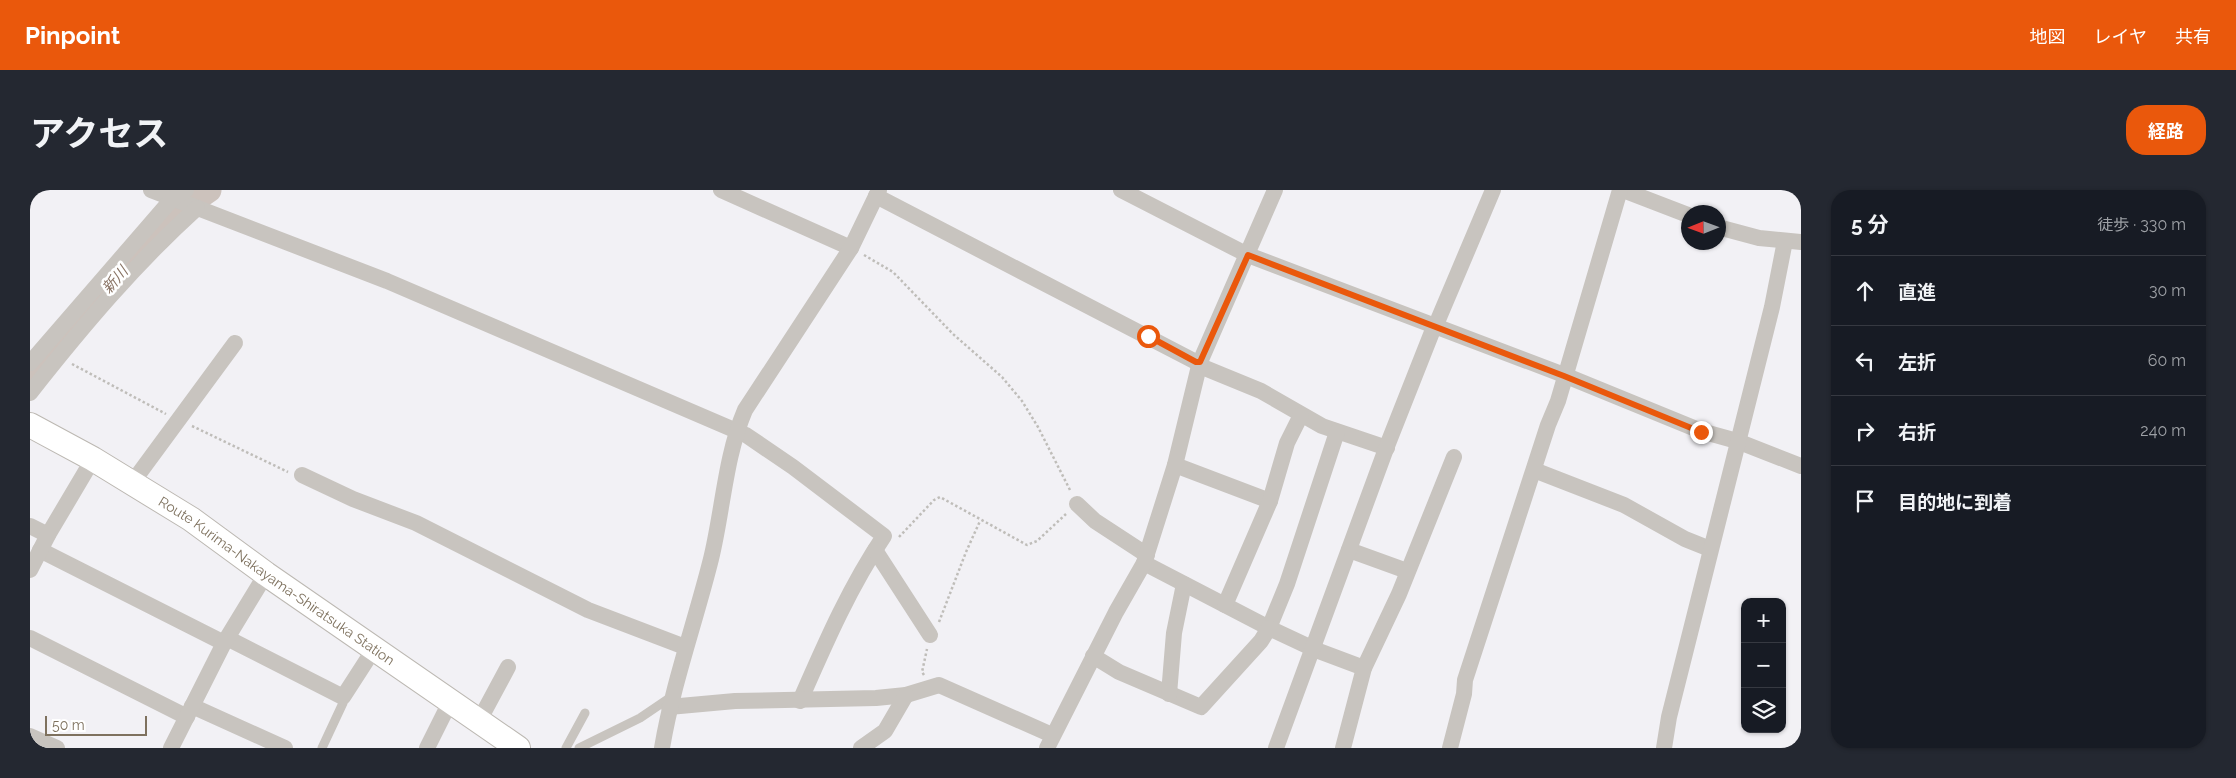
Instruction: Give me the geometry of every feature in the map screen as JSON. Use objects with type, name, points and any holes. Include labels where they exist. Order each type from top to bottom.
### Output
[{"type":"main road","name":"Route Kurima-Nakayama-Shiratsuka Station","points":[[30,425],[93,459],[191,519],[266,574],[518,748]]},
{"type":"street","points":[[150,190],[177,196],[197,208],[387,281],[746,435],[793,467],[884,536],[834,620],[800,701]]},
{"type":"street","points":[[721,190],[851,248]]},
{"type":"street","points":[[1121,190],[1248,255],[1564,376],[1701,432],[1737,441],[1801,466]]},
{"type":"street","points":[[671,702],[800,701],[906,695],[939,685],[1049,742],[1145,559],[1174,465],[1200,364],[1275,190]]},
{"type":"street","points":[[1276,748],[1386,448],[1434,326],[1493,190]]},
{"type":"street","points":[[1450,748],[1464,694],[1465,680],[1548,425],[1558,401],[1621,190],[1681,213]]},
{"type":"street","points":[[662,748],[685,647],[711,559],[736,431],[745,410],[851,248],[877,193],[1196,362],[1260,390],[1300,415],[1337,432],[1386,448]]},
{"type":"street","points":[[30,363],[177,196]]},
{"type":"street","points":[[30,392],[93,316],[138,266],[166,236],[197,208]]},
{"type":"street","points":[[1664,748],[1669,717],[1737,441],[1772,307],[1793,241],[1759,238],[1726,229]]},
{"type":"street","points":[[132,483],[235,343]]},
{"type":"street","points":[[1225,605],[1270,502],[1287,443],[1300,415]]},
{"type":"street","points":[[1093,656],[1119,672],[1201,707],[1261,641],[1268,628],[1287,584],[1337,432]]},
{"type":"street","points":[[1343,748],[1364,668],[1454,457]]},
{"type":"street","points":[[30,570],[44,542],[93,459]]},
{"type":"street","points":[[1174,465],[1270,502]]},
{"type":"street","points":[[1534,470],[1624,505],[1686,539],[1710,549]]},
{"type":"street","points":[[302,475],[353,499],[416,523],[588,610],[685,647]]},
{"type":"street","points":[[1076,504],[1145,559],[1184,584],[1268,628],[1364,668]]},
{"type":"street","points":[[30,526],[44,542],[226,641],[343,697],[374,649]]},
{"type":"street","points":[[874,550],[930,635]]},
{"type":"street","points":[[1349,550],[1407,571]]},
{"type":"street","points":[[171,748],[226,641],[266,574]]},
{"type":"street","points":[[1169,694],[1174,633],[1184,584]]},
{"type":"street","points":[[30,638],[190,711],[285,748]]},
{"type":"street","points":[[479,721],[508,667]]},
{"type":"street","points":[[861,748],[871,739],[885,731],[906,695]]},
{"type":"street","points":[[427,748],[450,702]]},
{"type":"street","points":[[30,736],[57,748]]},
{"type":"lane","points":[[322,748],[343,703],[343,697]]},
{"type":"lane","points":[[579,748],[671,702]]},
{"type":"lane","points":[[566,748],[585,713]]},
{"type":"path","points":[[851,248],[893,272],[953,334],[1002,377],[1022,401],[1038,426],[1076,504],[1046,534],[1037,541],[1027,545],[940,498],[934,500],[893,542],[884,536]]},
{"type":"path","points":[[931,687],[922,672],[930,635],[937,627],[966,552],[981,520]]},
{"type":"waterway","name":"新川","points":[[30,379],[94,301],[170,217],[209,190]]},
{"type":"route","points":[[1148,336],[1196,362],[1200,362],[1248,255],[1564,376],[1701,432]]}]
